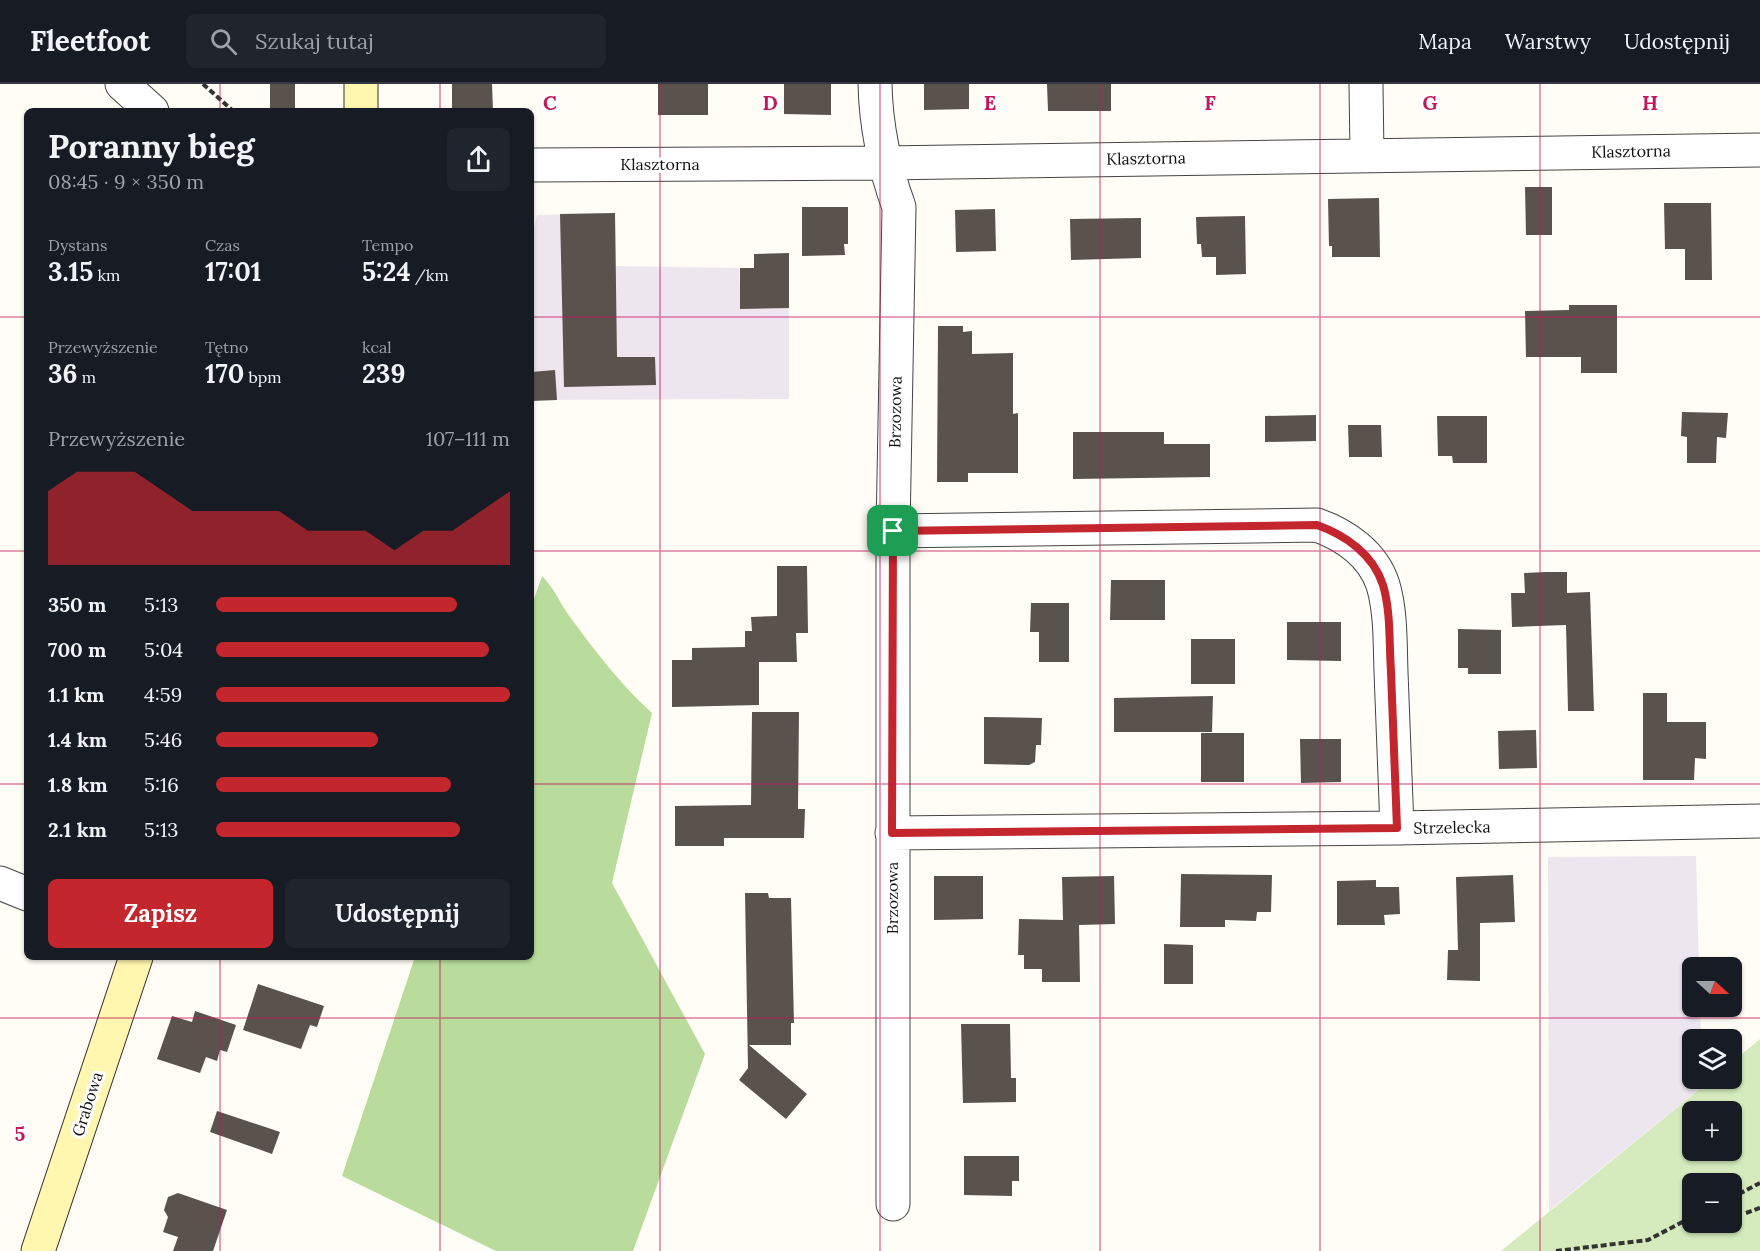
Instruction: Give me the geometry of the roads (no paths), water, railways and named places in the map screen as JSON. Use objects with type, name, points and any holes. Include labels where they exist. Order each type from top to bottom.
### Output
[{"type":"street","points":[[122,84],[149,108]]},
{"type":"street","points":[[361,84],[361,108]]},
{"type":"street","name":"Brzozowa","points":[[875,84],[876,118],[884,163],[899,207],[893,531],[893,1204]]},
{"type":"street","points":[[1366,84],[1367,154]]},
{"type":"street","name":"Klasztorna","points":[[534,165],[884,163],[1367,154],[1760,150]]},
{"type":"street","points":[[893,531],[1317,525],[1336,531],[1353,543],[1371,562],[1383,584],[1389,621],[1397,828]]},
{"type":"street","name":"Strzelecka","points":[[892,833],[1397,828],[1760,821]]},
{"type":"street","points":[[0,883],[24,893]]},
{"type":"street","name":"Grabowa","points":[[38,1251],[135,960]]}]
